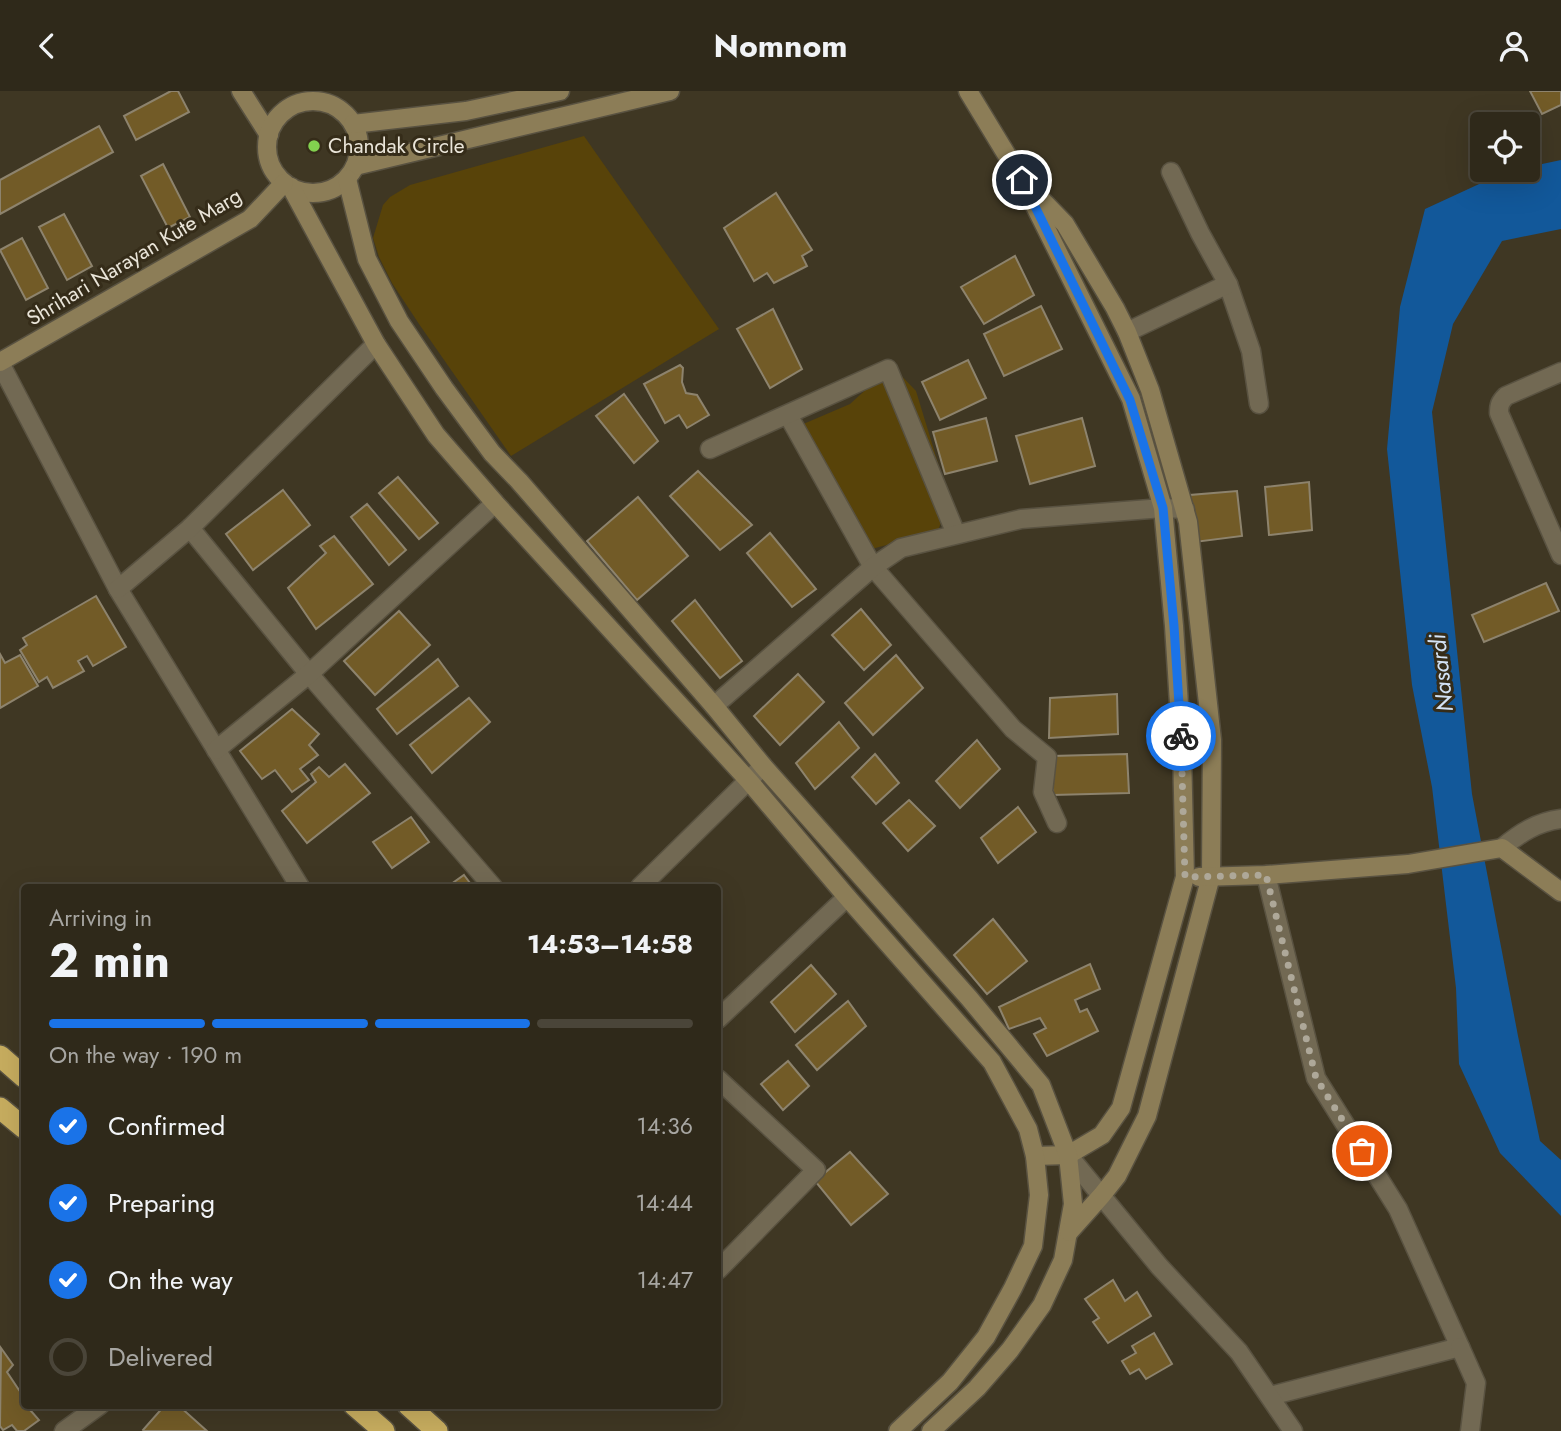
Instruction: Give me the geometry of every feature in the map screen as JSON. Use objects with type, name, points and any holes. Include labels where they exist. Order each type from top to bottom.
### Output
[{"type":"highway","points":[[0,1056],[21,1074]]},
{"type":"highway","points":[[0,1108],[21,1126]]},
{"type":"highway","points":[[359,1409],[384,1431]]},
{"type":"highway","points":[[413,1409],[438,1431]]},
{"type":"main road","points":[[242,91],[268,135]]},
{"type":"main road","points":[[353,124],[466,111],[560,91]]},
{"type":"main road","points":[[351,172],[670,91]]},
{"type":"main road","points":[[968,91],[1022,180],[1130,400],[1163,508],[1182,751],[1185,877],[1121,1108],[1102,1135],[1068,1155],[1035,1156]]},
{"type":"main road","points":[[287,185],[305,193],[321,193],[335,188],[351,172],[359,151],[358,135],[353,124],[323,96],[310,101],[295,97],[275,121],[268,135],[269,161],[275,173],[287,185],[376,344],[436,435],[749,781],[992,1062],[1028,1129],[1035,1156],[1039,1195],[1033,1247],[986,1337],[950,1382],[898,1431]]},
{"type":"main road","points":[[351,172],[368,259],[399,321],[492,453],[714,706],[763,766],[969,998],[1041,1085],[1068,1155],[1073,1203],[1063,1260],[1042,1305],[1010,1350],[977,1388],[931,1431]]},
{"type":"main road","points":[[1022,180],[1065,223],[1115,308],[1150,390],[1185,509],[1212,740],[1211,876],[1147,1116],[1117,1175],[1068,1233]]},
{"type":"main road","name":"Shrihari Narayan Kute Marg","points":[[0,363],[250,219],[287,185]]},
{"type":"main road","points":[[1185,877],[1266,875],[1408,864],[1502,848],[1561,892]]},
{"type":"street","points":[[1171,172],[1228,284],[1251,351],[1259,404]]},
{"type":"street","points":[[1127,333],[1228,284]]},
{"type":"street","points":[[118,589],[190,529],[376,344]]},
{"type":"street","points":[[0,363],[118,589],[298,884]]},
{"type":"street","points":[[710,449],[888,369],[956,534]]},
{"type":"street","points":[[1560,549],[1499,413],[1499,407],[1506,396],[1561,372]]},
{"type":"street","points":[[788,415],[873,567],[1013,729],[1046,757],[1043,792],[1057,823]]},
{"type":"street","points":[[216,750],[309,674],[495,503]]},
{"type":"street","points":[[714,706],[873,567],[901,548],[1021,519],[1163,508],[1185,509]]},
{"type":"street","points":[[190,529],[309,674],[490,884]]},
{"type":"street","points":[[643,884],[763,766]]},
{"type":"street","points":[[1502,848],[1532,826],[1561,819]]},
{"type":"street","points":[[1266,875],[1316,1078],[1398,1209],[1476,1383],[1471,1431]]},
{"type":"street","points":[[721,1016],[847,897]]},
{"type":"street","points":[[721,1082],[816,1170],[721,1267]]},
{"type":"street","points":[[1068,1155],[1159,1266],[1239,1352],[1293,1431]]},
{"type":"street","points":[[1270,1396],[1460,1347]]},
{"type":"street","points":[[64,1431],[94,1409]]},
{"type":"shaded area","points":[[584,136],[719,329],[511,456],[392,283],[373,238],[383,205],[390,197],[410,185]]},
{"type":"shaded area","points":[[892,366],[916,391],[949,499],[938,531],[868,550],[801,425],[850,404]]},
{"type":"water","name":"Nasardi","points":[[1561,160],[1561,229],[1502,241],[1453,324],[1432,412],[1472,794],[1540,1141],[1561,1160],[1561,1216],[1500,1153],[1459,1064],[1456,988],[1432,787],[1412,685],[1387,449],[1400,307],[1425,209],[1484,182],[1540,182],[1540,164]]},
{"type":"building","points":[[171,91],[178,91],[189,112],[136,140],[124,116]]},
{"type":"building","points":[[1530,91],[1561,91],[1561,105],[1542,114]]},
{"type":"building","points":[[99,126],[113,152],[0,214],[0,180]]},
{"type":"building","points":[[163,164],[190,217],[168,228],[141,176]]},
{"type":"building","points":[[776,193],[812,250],[802,256],[807,266],[774,283],[767,273],[754,281],[724,228]]},
{"type":"building","points":[[64,214],[92,266],[67,280],[39,227]]},
{"type":"building","points":[[22,238],[48,288],[26,300],[0,250]]},
{"type":"building","points":[[1015,256],[1034,295],[984,324],[961,287]]},
{"type":"building","points":[[1041,306],[1062,349],[1004,376],[984,334]]},
{"type":"building","points":[[773,309],[802,369],[770,388],[737,329]]},
{"type":"building","points":[[968,360],[986,398],[940,420],[922,382]]},
{"type":"building","points":[[680,365],[683,368],[682,382],[686,393],[697,395],[709,415],[687,428],[679,415],[665,423],[644,384]]},
{"type":"building","points":[[624,394],[658,441],[634,463],[596,416]]},
{"type":"building","points":[[986,418],[997,461],[945,474],[933,432]]},
{"type":"building","points":[[1082,418],[1095,466],[1030,484],[1016,436]]},
{"type":"building","points":[[698,471],[752,525],[720,550],[670,496]]},
{"type":"building","points":[[398,477],[438,523],[419,539],[379,493]]},
{"type":"building","points":[[1309,482],[1312,530],[1269,535],[1265,487]]},
{"type":"building","points":[[283,490],[310,525],[253,570],[226,534]]},
{"type":"building","points":[[1237,491],[1242,536],[1195,542],[1190,495]]},
{"type":"building","points":[[638,497],[688,556],[637,600],[587,541]]},
{"type":"building","points":[[367,504],[406,550],[389,565],[351,517]]},
{"type":"building","points":[[770,533],[816,589],[792,607],[747,553]]},
{"type":"building","points":[[334,536],[373,584],[316,629],[288,588],[326,553],[320,546]]},
{"type":"building","points":[[1546,583],[1559,611],[1484,642],[1472,615]]},
{"type":"building","points":[[96,596],[126,647],[93,666],[87,656],[78,661],[84,671],[53,688],[47,677],[39,682],[20,650],[27,645],[23,638]]},
{"type":"building","points":[[695,600],[742,661],[720,678],[672,621]]},
{"type":"building","points":[[861,609],[891,645],[864,670],[832,635]]},
{"type":"building","points":[[399,611],[430,645],[375,695],[344,661]]},
{"type":"building","points":[[0,654],[5,663],[20,655],[38,686],[0,708]]},
{"type":"building","points":[[896,655],[923,688],[873,735],[845,703]]},
{"type":"building","points":[[438,659],[458,686],[397,734],[377,709]]},
{"type":"building","points":[[798,674],[824,702],[780,745],[754,716]]},
{"type":"building","points":[[1117,694],[1118,734],[1049,738],[1050,698]]},
{"type":"building","points":[[469,698],[490,722],[432,773],[410,745]]},
{"type":"building","points":[[292,709],[319,734],[309,745],[318,755],[300,769],[309,780],[292,792],[275,770],[262,779],[240,751]]},
{"type":"building","points":[[839,722],[859,748],[815,789],[796,763]]},
{"type":"building","points":[[977,740],[1000,769],[960,808],[936,781]]},
{"type":"building","points":[[875,754],[899,783],[876,804],[852,777]]},
{"type":"building","points":[[1127,754],[1129,793],[1053,795],[1052,756]]},
{"type":"building","points":[[345,764],[370,793],[307,843],[282,811],[316,782],[311,774],[319,767],[329,777]]},
{"type":"building","points":[[909,800],[935,826],[908,851],[883,823]]},
{"type":"building","points":[[1018,807],[1036,832],[998,863],[981,838]]},
{"type":"building","points":[[411,817],[429,842],[392,868],[373,842]]},
{"type":"building","points":[[464,875],[471,884],[451,884]]},
{"type":"building","points":[[993,919],[1027,961],[987,994],[954,955]]},
{"type":"building","points":[[1090,964],[1100,989],[1075,1000],[1080,1012],[1087,1009],[1098,1031],[1047,1056],[1034,1034],[1046,1028],[1040,1018],[1009,1029],[999,1007]]},
{"type":"building","points":[[811,965],[836,994],[795,1032],[771,1002]]},
{"type":"building","points":[[848,1001],[866,1026],[817,1070],[796,1045]]},
{"type":"building","points":[[788,1061],[809,1086],[783,1110],[761,1084]]},
{"type":"building","points":[[850,1152],[888,1194],[851,1225],[815,1181]]},
{"type":"building","points":[[1113,1280],[1125,1301],[1137,1292],[1151,1316],[1108,1343],[1093,1322],[1099,1318],[1085,1299]]},
{"type":"building","points":[[1154,1333],[1172,1364],[1146,1379],[1139,1369],[1130,1374],[1122,1361],[1136,1353],[1132,1346]]},
{"type":"building","points":[[1,1348],[13,1365],[7,1372],[19,1390],[21,1388],[21,1409],[33,1409],[31,1411],[39,1420],[24,1431],[17,1431],[12,1425],[3,1430],[0,1426]]},
{"type":"building","points":[[161,1409],[182,1409],[207,1431],[144,1431]]},
{"type":"way so far","points":[[1181,736],[1185,877],[1266,875],[1316,1078],[1362,1151]]},
{"type":"place","name":"Chandak Circle","points":[[314,146]]},
{"type":"route","points":[[1022,180],[1130,400],[1163,508],[1181,736]]}]
